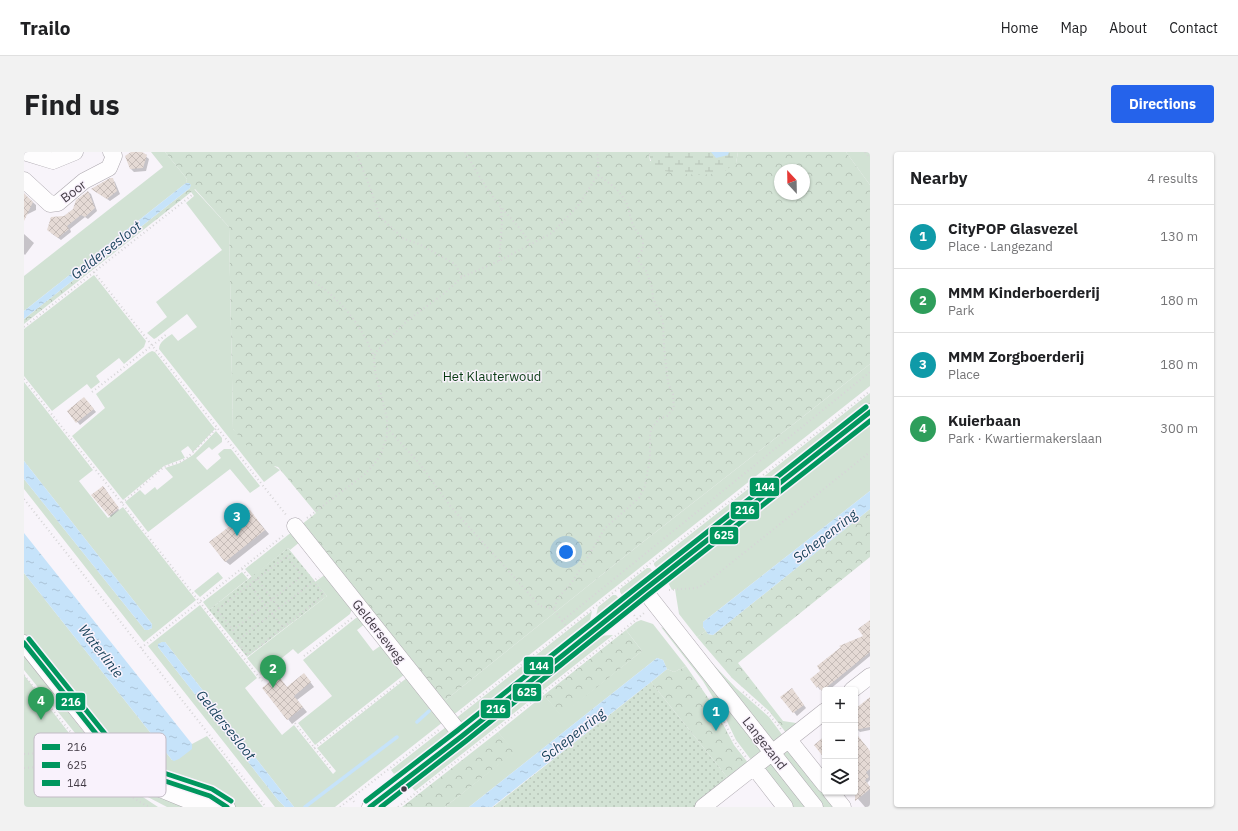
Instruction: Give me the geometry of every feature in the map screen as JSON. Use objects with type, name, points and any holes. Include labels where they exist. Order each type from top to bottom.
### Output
[{"type":"street","points":[[24,152],[53,161],[75,152]]},
{"type":"street","name":"Boor","points":[[24,180],[50,204],[58,203],[84,181],[109,168],[114,156],[111,152]]},
{"type":"street","points":[[370,807],[462,736],[870,412]]},
{"type":"street","name":"Gelderseweg","points":[[295,526],[462,736]]},
{"type":"street","name":"Langezand","points":[[644,590],[649,612],[772,752],[816,807]]},
{"type":"street","points":[[24,644],[95,733]]},
{"type":"street","points":[[856,687],[870,676]]},
{"type":"street","points":[[703,807],[822,713]]},
{"type":"street","name":"Langezand","points":[[789,740],[822,780]]},
{"type":"street","name":"Langezand","points":[[754,767],[785,807]]},
{"type":"street","points":[[166,781],[210,796],[227,807]]},
{"type":"street","points":[[166,791],[204,807]]},
{"type":"street","points":[[833,795],[843,807]]},
{"type":"path","points":[[356,152],[380,217],[404,239],[419,244],[455,264],[462,277]]},
{"type":"path","points":[[465,152],[501,207],[516,222],[530,244]]},
{"type":"path","points":[[374,357],[377,351],[408,320],[446,292],[462,277],[499,261],[552,233],[577,208],[598,175],[597,152]]},
{"type":"path","points":[[865,152],[870,158]]},
{"type":"path","points":[[554,609],[558,598],[584,565],[605,528],[639,498],[646,486],[650,457],[650,436],[652,429],[659,419],[668,416],[674,408],[673,394],[668,382],[663,321],[653,298],[652,287],[646,271],[638,260],[638,256],[642,249],[643,238],[634,227],[628,206],[622,196],[598,175]]},
{"type":"path","points":[[24,327],[192,196]]},
{"type":"path","points":[[499,261],[502,223],[501,207]]},
{"type":"path","points":[[94,272],[295,526]]},
{"type":"path","points":[[141,648],[295,526],[365,474],[381,454],[387,436],[387,418],[375,370],[374,357],[363,334],[349,312],[332,294],[312,280]]},
{"type":"path","points":[[92,392],[167,334]]},
{"type":"path","points":[[562,621],[870,372]]},
{"type":"path","points":[[24,378],[262,681]]},
{"type":"path","points":[[387,428],[419,463],[451,507],[540,606],[554,609],[568,628],[870,390]]},
{"type":"path","points":[[122,503],[164,467],[182,461],[188,457],[217,428]]},
{"type":"path","points":[[669,590],[696,588],[705,584],[870,452]]},
{"type":"path","points":[[24,500],[266,807]]},
{"type":"path","points":[[287,556],[302,576],[233,630],[217,610],[253,582],[287,556]]},
{"type":"path","points":[[242,568],[253,582]]},
{"type":"path","points":[[313,581],[324,595],[248,655],[237,641],[313,581],[330,569]]},
{"type":"path","points":[[257,579],[279,608]]},
{"type":"path","points":[[250,585],[283,627]]},
{"type":"path","points":[[304,656],[362,610]]},
{"type":"path","points":[[314,748],[412,673]]},
{"type":"path","points":[[24,675],[71,733]]},
{"type":"path","name":"Langezand","points":[[713,701],[734,741],[754,767]]},
{"type":"path","points":[[295,723],[332,770]]},
{"type":"path","points":[[24,754],[34,753]]},
{"type":"path","points":[[24,768],[34,767]]},
{"type":"path","points":[[132,797],[150,807]]},
{"type":"path","points":[[351,798],[355,803]]},
{"type":"green space","points":[[151,152],[165,152],[187,179],[186,183],[24,311],[24,276],[163,167]]},
{"type":"green space","name":"Het Klauterwoud","points":[[165,152],[649,152],[650,161],[736,163],[738,152],[846,152],[870,185],[870,364],[629,553],[442,703],[301,525],[316,513],[278,467],[274,466],[267,470],[233,429],[229,227],[195,189],[24,324],[24,319],[190,188],[189,183],[186,183],[187,179]]},
{"type":"green space","points":[[649,152],[738,152],[736,163],[725,171],[717,174],[700,175],[680,174],[657,168],[651,161]]},
{"type":"green space","points":[[846,152],[870,152],[870,185]]},
{"type":"green space","points":[[194,189],[229,227],[233,429],[280,470],[264,482],[159,349],[162,342],[172,334],[178,341],[197,327],[187,314],[154,339],[147,333],[167,317],[156,302],[222,250],[186,203],[194,196],[191,192]]},
{"type":"green space","points":[[94,275],[146,341],[144,347],[124,364],[119,358],[96,376],[100,382],[91,389],[87,384],[52,411],[24,376],[24,329]]},
{"type":"green space","points":[[152,351],[155,352],[215,429],[193,452],[188,446],[181,451],[185,458],[164,466],[123,500],[72,436],[105,408],[96,394]]},
{"type":"green space","points":[[870,364],[870,386],[452,716],[442,703],[629,553]]},
{"type":"green space","points":[[24,382],[93,470],[79,481],[108,518],[123,507],[196,600],[144,642],[24,489],[24,479],[145,630],[152,628],[152,624],[24,461]]},
{"type":"green space","points":[[870,393],[870,404],[659,571],[654,565],[654,563]]},
{"type":"green space","points":[[870,420],[870,491],[703,622],[703,627],[706,631],[697,637],[679,614],[675,589],[672,590],[667,581]]},
{"type":"green space","points":[[216,431],[222,438],[222,442],[212,450],[209,447],[196,458],[207,470],[221,458],[218,454],[224,449],[231,449],[260,486],[250,493],[230,469],[148,532],[125,502],[140,490],[145,495],[155,487],[157,490],[173,477],[165,468],[180,463],[193,455]]},
{"type":"green space","points":[[870,509],[870,557],[738,663],[783,721],[796,723],[796,728],[787,734],[769,711],[732,678],[697,637],[706,631],[708,634],[713,635]]},
{"type":"green space","points":[[293,531],[301,541],[290,550],[288,548],[252,577],[245,569]]},
{"type":"green space","points":[[288,548],[327,596],[247,657],[209,610]]},
{"type":"green space","points":[[647,568],[650,568],[655,574],[624,598],[620,592],[620,589]]},
{"type":"green space","points":[[218,572],[223,578],[200,597],[194,591]]},
{"type":"green space","points":[[242,572],[248,579],[209,610],[203,602]]},
{"type":"green space","points":[[24,573],[151,733],[102,733],[24,635]]},
{"type":"green space","points":[[326,574],[352,609],[350,614],[298,654],[293,649],[261,675],[247,658],[327,596],[315,582]]},
{"type":"green space","points":[[613,595],[616,595],[621,601],[595,621],[598,607]]},
{"type":"green space","points":[[200,605],[257,678],[245,688],[282,735],[294,725],[333,774],[336,771],[317,748],[408,677],[443,722],[335,807],[294,807],[165,642],[162,642],[158,647],[285,807],[275,807],[148,646]]},
{"type":"green space","points":[[592,611],[587,628],[468,722],[461,722],[455,719]]},
{"type":"green space","points":[[359,617],[366,623],[357,630],[373,651],[383,644],[405,674],[315,745],[298,723],[332,696],[303,660]]},
{"type":"green space","points":[[641,620],[653,624],[686,666],[674,672],[667,669],[663,660],[657,658],[469,807],[445,807],[514,752],[498,732],[544,695],[561,715],[642,651],[626,630]]},
{"type":"green space","points":[[661,627],[666,629],[763,751],[752,761],[736,740],[725,717],[703,681]]},
{"type":"green space","points":[[626,630],[642,651],[561,716],[544,695]]},
{"type":"green space","points":[[613,635],[415,791],[409,784],[596,636]]},
{"type":"green space","points":[[24,656],[85,733],[75,733],[24,670]]},
{"type":"green space","points":[[709,660],[736,688],[769,717],[783,736],[774,743]]},
{"type":"green space","points":[[686,666],[713,705],[734,745],[749,764],[731,782],[651,682],[667,669],[674,672]]},
{"type":"green space","points":[[24,675],[69,733],[34,733],[34,797],[143,797],[158,807],[24,807]]},
{"type":"green space","points":[[651,682],[731,782],[698,807],[493,807]]},
{"type":"green space","points":[[446,727],[448,731],[447,738],[433,750],[394,774],[391,770]]},
{"type":"green space","points":[[498,732],[515,752],[445,807],[402,807]]},
{"type":"green space","points":[[207,736],[263,807],[231,807],[166,779],[166,752],[172,760],[192,747],[192,744]]},
{"type":"green space","points":[[786,748],[822,790],[822,795],[827,795],[837,807],[822,807],[782,756]]},
{"type":"green space","points":[[770,761],[806,807],[791,807],[776,787],[764,766]]},
{"type":"green space","points":[[166,795],[195,807],[167,807],[148,797],[166,797]]},
{"type":"water","points":[[711,152],[729,152],[728,155],[716,158]]},
{"type":"water","name":"Geldersesloot","points":[[186,183],[191,185],[190,188],[24,319],[24,311]]},
{"type":"water","points":[[24,461],[152,624],[152,628],[145,630],[24,479]]},
{"type":"water","name":"Schepenring","points":[[870,491],[870,509],[713,635],[708,634],[703,627],[703,622]]},
{"type":"water","name":"Waterlinie","points":[[24,533],[192,744],[192,749],[179,759],[174,761],[172,760],[166,752],[166,733],[151,733],[24,573]]},
{"type":"water","name":"Geldersesloot","points":[[165,642],[294,807],[285,807],[278,800],[158,647],[158,644]]},
{"type":"water","name":"Schepenring","points":[[657,658],[663,660],[667,669],[651,682],[492,807],[469,807]]},
{"type":"building","points":[[131,152],[142,152],[147,155],[143,168],[130,169],[125,156]]},
{"type":"building","points":[[110,178],[113,178],[117,191],[107,199],[91,189]]},
{"type":"building","points":[[88,191],[95,208],[85,217],[81,215],[67,226],[69,229],[58,238],[47,230],[51,217],[64,216],[73,209],[76,200]]},
{"type":"building","points":[[24,193],[33,202],[24,221]]},
{"type":"building","points":[[84,397],[94,409],[76,423],[67,411]]},
{"type":"building","points":[[103,486],[119,508],[109,516],[91,495]]},
{"type":"building","points":[[250,510],[265,530],[225,562],[209,542],[230,526],[225,521],[233,515],[237,520]]},
{"type":"building","points":[[870,620],[870,652],[827,687],[822,687],[822,691],[818,686],[817,688],[810,679],[820,671],[817,666],[841,647],[839,646],[863,636],[858,629]]},
{"type":"building","points":[[304,673],[311,682],[294,696],[303,707],[287,720],[262,688],[278,675],[287,687]]},
{"type":"building","points":[[792,688],[804,705],[793,713],[780,697]]},
{"type":"building","points":[[870,697],[870,727],[858,729],[858,707]]},
{"type":"building","points":[[858,736],[870,751],[870,769],[866,772],[869,777],[865,780],[870,789],[855,801],[855,795],[858,795]]},
{"type":"building","points":[[822,738],[822,755],[814,745]]},
{"type":"waterway","points":[[417,722],[429,711]]},
{"type":"waterway","points":[[305,807],[397,737]]},
{"type":"transit line","name":"144","points":[[366,801],[866,407]]},
{"type":"transit line","name":"216","points":[[370,807],[462,736],[870,412]]},
{"type":"transit line","name":"625","points":[[381,807],[870,421]]},
{"type":"transit line","name":"144","points":[[29,639],[104,733]]},
{"type":"transit line","name":"216","points":[[24,643],[95,733]]},
{"type":"transit line","name":"144","points":[[166,774],[212,789],[231,801]]},
{"type":"transit line","name":"216","points":[[166,781],[210,796],[227,807]]},
{"type":"place","name":"MMM Zorgboerderij","points":[[237,536]]},
{"type":"place","name":"MMM Kinderboerderij","points":[[273,688]]},
{"type":"place","name":"Kuierbaan","points":[[41,720]]},
{"type":"place","name":"CityPOP Glasvezel","points":[[716,731]]}]
